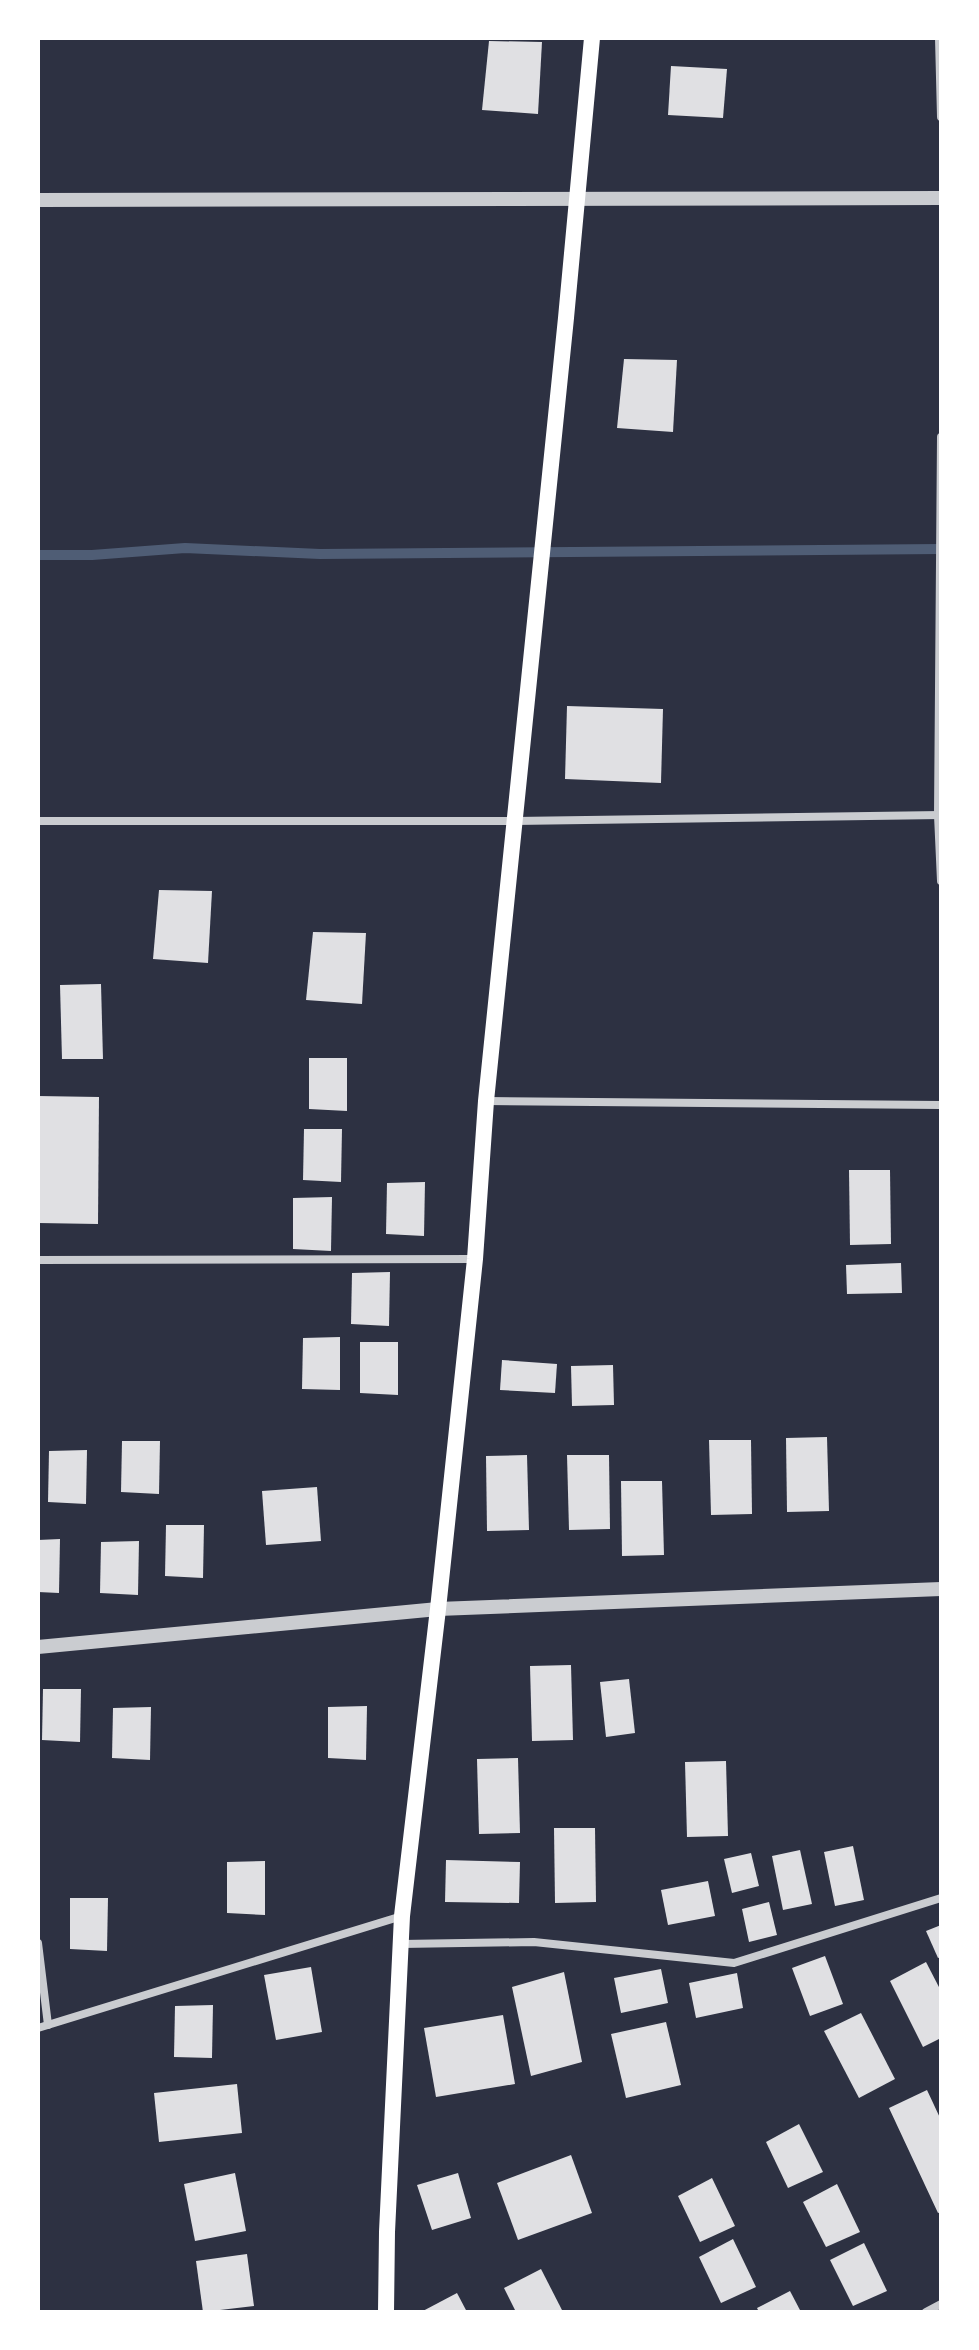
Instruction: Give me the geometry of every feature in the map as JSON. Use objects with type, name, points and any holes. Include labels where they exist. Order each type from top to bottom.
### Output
[{"type":"main road","points":[[386,2312],[399,1944],[475,1259],[486,1101],[592,38]]},
{"type":"street","points":[[939,38],[941,117]]},
{"type":"street","points":[[38,200],[941,198]]},
{"type":"street","points":[[941,437],[941,881]]},
{"type":"street","points":[[38,821],[515,821],[939,815]]},
{"type":"street","points":[[486,1101],[941,1105]]},
{"type":"street","points":[[38,1260],[475,1259]]},
{"type":"street","points":[[38,1647],[438,1609],[941,1589]]},
{"type":"street","points":[[399,1944],[534,1942],[734,1963],[941,1898]]},
{"type":"street","points":[[38,2028],[402,1916]]},
{"type":"street","points":[[38,1943],[48,2025]]},
{"type":"street","points":[[926,2312],[941,2304]]},
{"type":"building","points":[[489,41],[542,42],[538,114],[482,110]]},
{"type":"building","points":[[671,66],[727,69],[723,118],[668,115]]},
{"type":"building","points":[[624,359],[677,360],[673,432],[617,428]]},
{"type":"building","points":[[567,706],[663,709],[661,783],[565,779]]},
{"type":"building","points":[[159,890],[212,891],[208,963],[153,959]]},
{"type":"building","points":[[313,932],[366,933],[362,1004],[306,1000]]},
{"type":"building","points":[[101,984],[103,1059],[62,1059],[60,985]]},
{"type":"building","points":[[309,1058],[347,1058],[347,1111],[309,1109]]},
{"type":"building","points":[[38,1096],[99,1097],[98,1224],[38,1223]]},
{"type":"building","points":[[304,1129],[342,1129],[341,1182],[303,1180]]},
{"type":"building","points":[[849,1170],[890,1170],[891,1244],[850,1245]]},
{"type":"building","points":[[425,1182],[424,1236],[386,1234],[387,1183]]},
{"type":"building","points":[[332,1197],[331,1251],[293,1249],[293,1198]]},
{"type":"building","points":[[901,1263],[902,1293],[847,1294],[846,1265]]},
{"type":"building","points":[[390,1272],[389,1326],[351,1324],[352,1273]]},
{"type":"building","points":[[340,1337],[340,1390],[302,1389],[303,1338]]},
{"type":"building","points":[[360,1342],[398,1342],[398,1395],[360,1393]]},
{"type":"building","points":[[502,1360],[557,1364],[555,1393],[500,1390]]},
{"type":"building","points":[[613,1365],[614,1405],[572,1406],[571,1366]]},
{"type":"building","points":[[827,1437],[829,1511],[787,1512],[786,1438]]},
{"type":"building","points":[[709,1440],[751,1440],[752,1514],[711,1515]]},
{"type":"building","points":[[122,1441],[160,1441],[159,1494],[121,1492]]},
{"type":"building","points":[[87,1450],[86,1504],[48,1502],[49,1451]]},
{"type":"building","points":[[527,1455],[529,1530],[487,1531],[486,1456]]},
{"type":"building","points":[[567,1455],[609,1455],[610,1529],[569,1530]]},
{"type":"building","points":[[621,1481],[662,1481],[664,1555],[622,1556]]},
{"type":"building","points":[[317,1487],[321,1541],[266,1545],[262,1491]]},
{"type":"building","points":[[166,1525],[204,1525],[203,1578],[165,1576]]},
{"type":"building","points":[[60,1539],[59,1593],[38,1592],[38,1540]]},
{"type":"building","points":[[139,1541],[138,1595],[100,1593],[101,1542]]},
{"type":"building","points":[[571,1665],[573,1740],[532,1741],[530,1666]]},
{"type":"building","points":[[629,1679],[635,1733],[606,1737],[600,1682]]},
{"type":"building","points":[[43,1689],[81,1689],[80,1742],[42,1740]]},
{"type":"building","points":[[367,1706],[366,1760],[328,1758],[328,1707]]},
{"type":"building","points":[[151,1707],[150,1760],[112,1758],[113,1708]]},
{"type":"building","points":[[518,1758],[520,1833],[479,1834],[477,1759]]},
{"type":"building","points":[[726,1761],[728,1836],[687,1837],[685,1762]]},
{"type":"building","points":[[554,1828],[595,1828],[596,1902],[555,1903]]},
{"type":"building","points":[[853,1846],[864,1900],[835,1906],[824,1852]]},
{"type":"building","points":[[800,1850],[812,1904],[783,1910],[772,1856]]},
{"type":"building","points":[[751,1853],[759,1886],[732,1893],[724,1859]]},
{"type":"building","points":[[446,1860],[520,1862],[519,1903],[445,1902]]},
{"type":"building","points":[[265,1861],[265,1915],[227,1913],[227,1862]]},
{"type":"building","points":[[708,1881],[715,1916],[668,1925],[661,1890]]},
{"type":"building","points":[[70,1898],[108,1898],[107,1951],[70,1949]]},
{"type":"building","points":[[769,1902],[777,1935],[749,1942],[742,1909]]},
{"type":"building","points":[[941,1925],[941,1957],[938,1958],[926,1931]]},
{"type":"building","points":[[825,1956],[843,2004],[810,2016],[792,1968]]},
{"type":"building","points":[[926,1962],[941,1991],[941,2038],[923,2047],[890,1981]]},
{"type":"building","points":[[311,1967],[322,2032],[276,2040],[264,1975]]},
{"type":"building","points":[[661,1969],[668,2003],[621,2013],[614,1978]]},
{"type":"building","points":[[564,1972],[582,2062],[531,2076],[512,1987]]},
{"type":"building","points":[[737,1973],[743,2008],[696,2018],[689,1983]]},
{"type":"building","points":[[213,2005],[212,2058],[174,2057],[175,2006]]},
{"type":"building","points":[[861,2013],[895,2079],[859,2098],[824,2031]]},
{"type":"building","points":[[503,2015],[515,2084],[436,2097],[424,2028]]},
{"type":"building","points":[[666,2022],[681,2085],[626,2098],[611,2034]]},
{"type":"building","points":[[237,2084],[242,2133],[159,2142],[154,2093]]},
{"type":"building","points":[[927,2090],[941,2120],[941,2212],[938,2213],[889,2108]]},
{"type":"building","points":[[799,2124],[823,2172],[788,2188],[766,2142]]},
{"type":"building","points":[[571,2155],[592,2213],[518,2240],[497,2183]]},
{"type":"building","points":[[235,2173],[246,2231],[195,2241],[184,2184]]},
{"type":"building","points":[[458,2173],[471,2218],[432,2230],[417,2185]]},
{"type":"building","points":[[712,2178],[735,2226],[700,2242],[678,2196]]},
{"type":"building","points":[[837,2184],[860,2232],[826,2247],[803,2202]]},
{"type":"building","points":[[733,2239],[756,2287],[721,2303],[699,2257]]},
{"type":"building","points":[[864,2243],[887,2291],[853,2306],[830,2260]]},
{"type":"building","points":[[247,2254],[254,2306],[203,2312],[196,2261]]},
{"type":"building","points":[[541,2269],[563,2312],[516,2312],[504,2288]]},
{"type":"building","points":[[790,2291],[801,2312],[759,2312],[757,2308]]},
{"type":"building","points":[[457,2293],[467,2312],[421,2312]]},
{"type":"waterway","points":[[38,555],[92,555],[185,548],[320,554],[941,549]]}]
